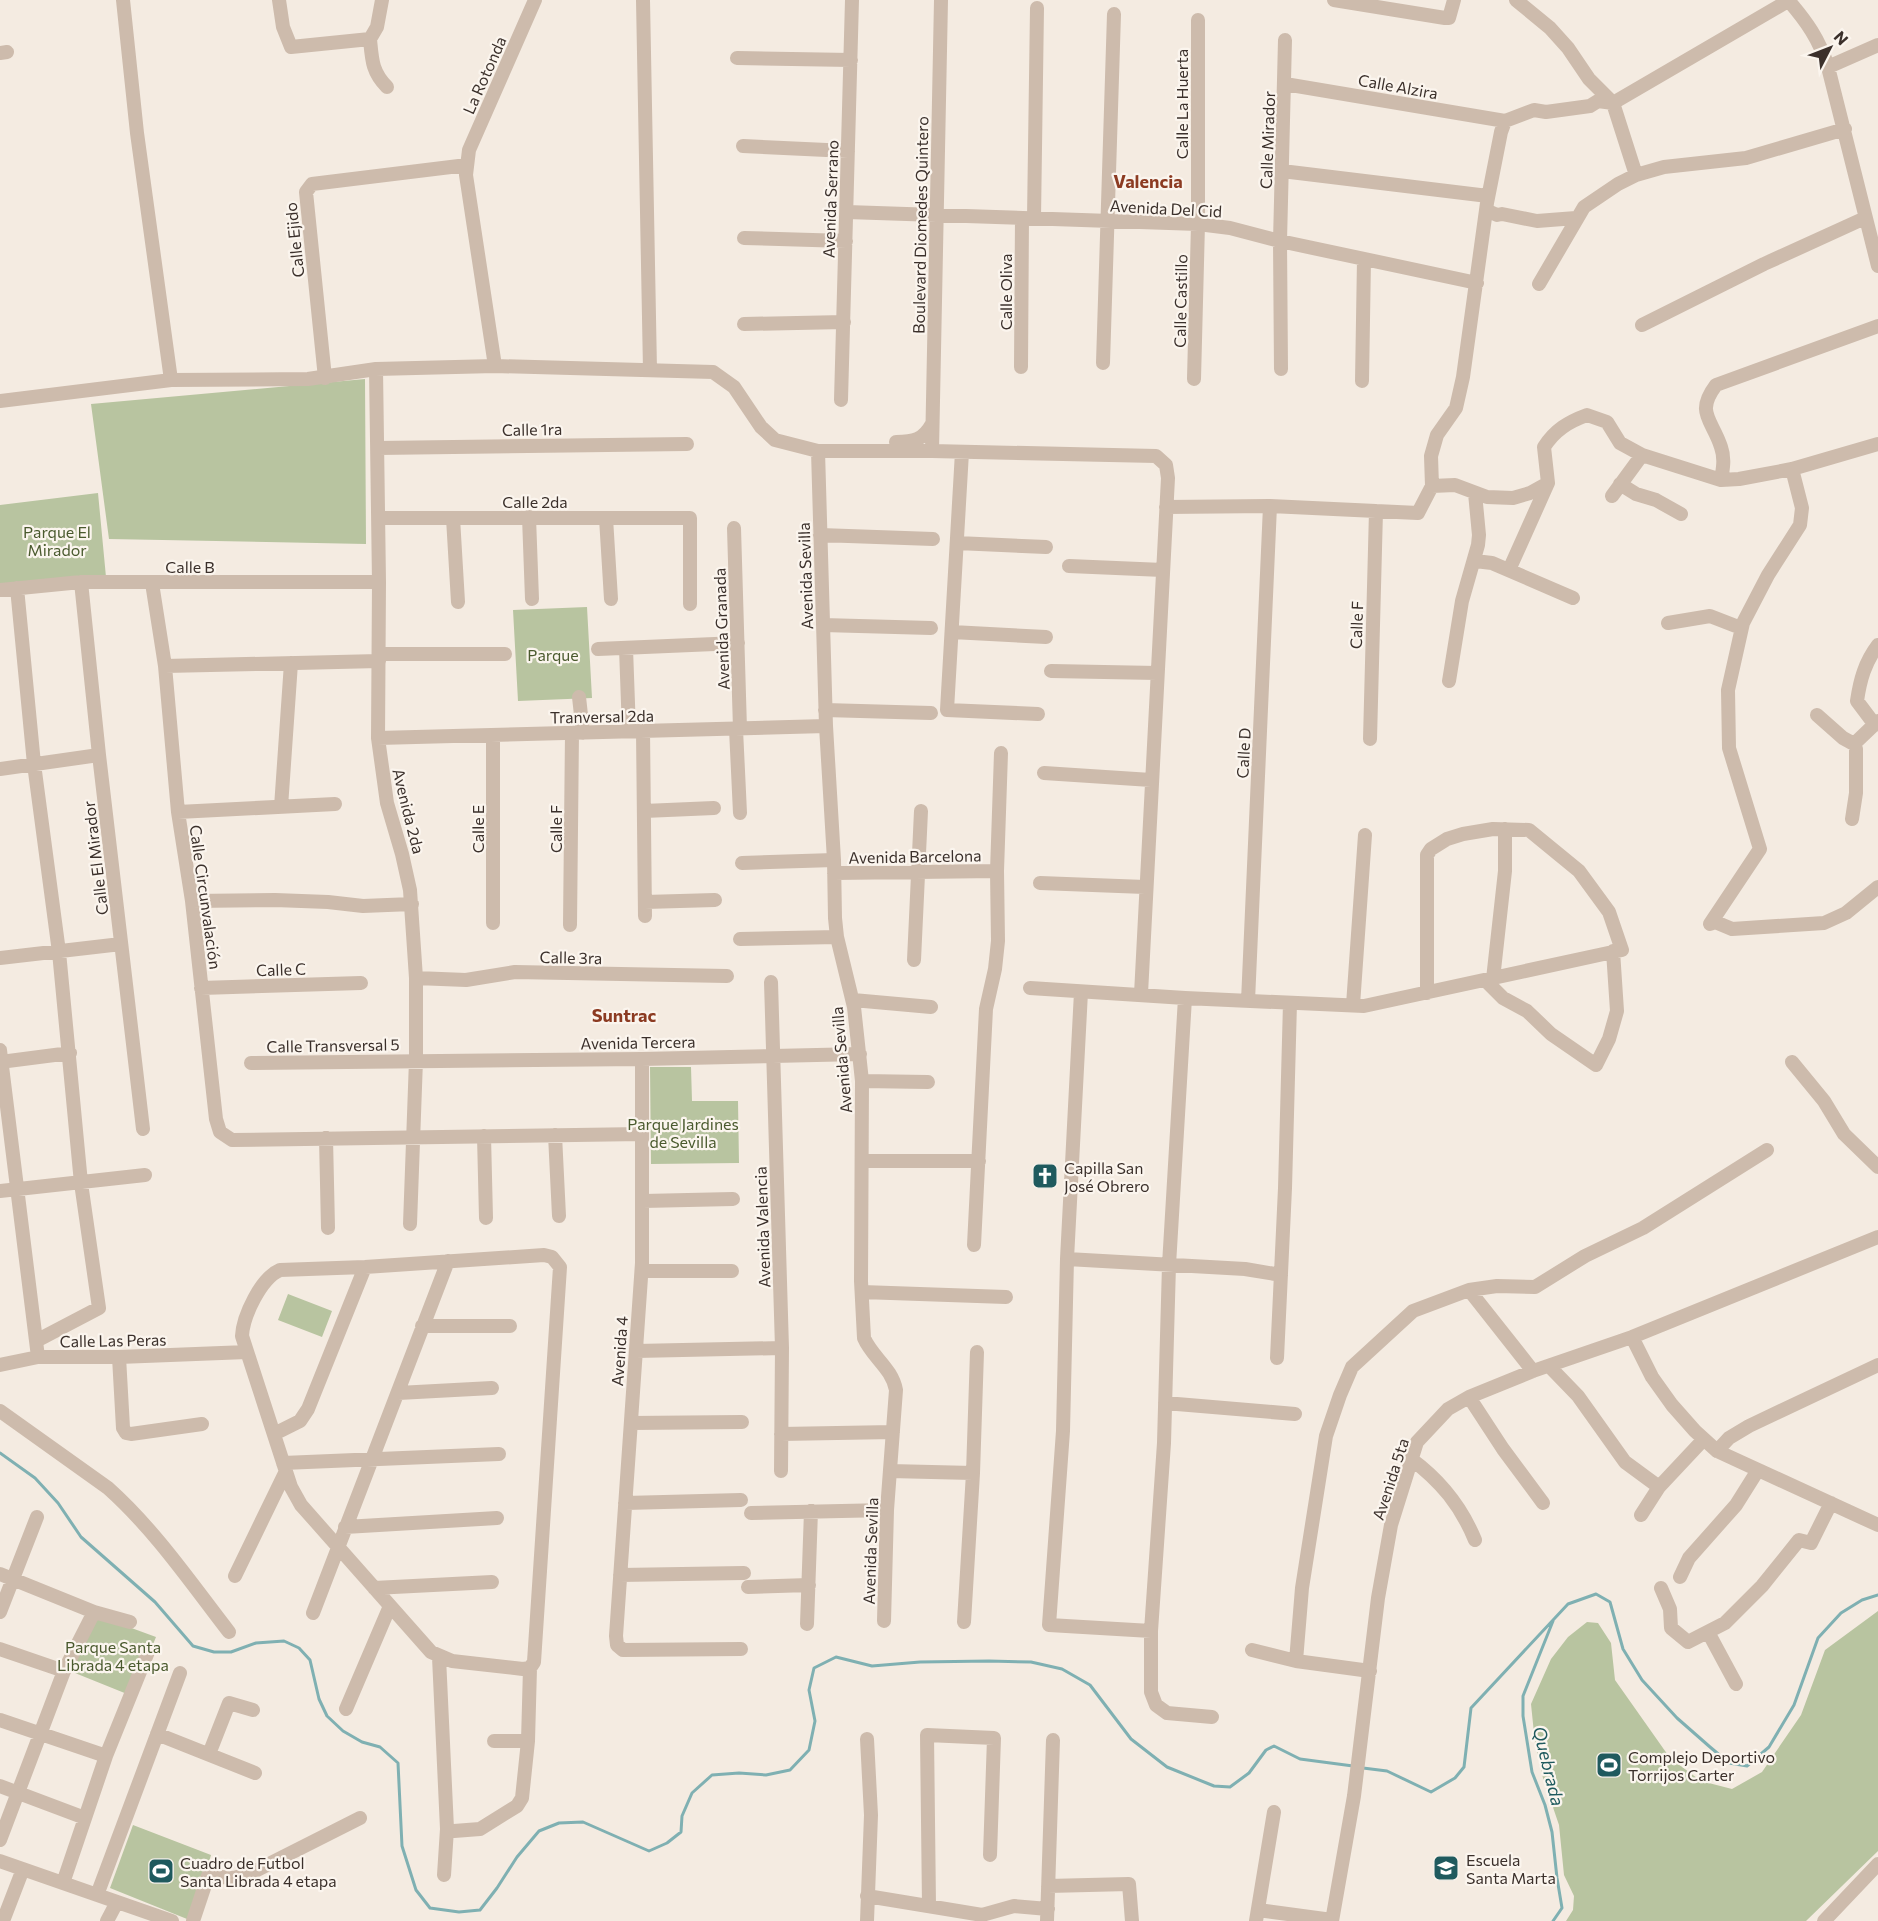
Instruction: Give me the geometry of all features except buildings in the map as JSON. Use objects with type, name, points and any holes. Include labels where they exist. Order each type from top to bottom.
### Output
[{"type":"street","points":[[123,0],[137,133],[171,380]]},
{"type":"street","points":[[279,0],[283,27],[291,46],[369,39]]},
{"type":"street","points":[[382,0],[377,27],[369,39],[377,77],[387,87]]},
{"type":"street","name":"La Rotonda","points":[[495,366],[466,175],[467,165],[469,150],[535,0]]},
{"type":"street","points":[[643,0],[650,370]]},
{"type":"street","name":"Avenida Serrano","points":[[841,400],[852,0]]},
{"type":"street","name":"Boulevard Diomedes Quintero","points":[[932,451],[941,0]]},
{"type":"street","points":[[1334,0],[1401,5],[1449,18],[1454,0]]},
{"type":"street","points":[[1516,0],[1550,28],[1568,48],[1589,79],[1613,103],[1636,175]]},
{"type":"street","points":[[1166,507],[1270,506],[1418,513],[1432,486],[1431,456],[1437,435],[1456,408],[1466,361],[1487,203],[1505,121],[1534,110],[1546,112],[1590,106],[1598,101],[1613,103],[1788,0],[1805,20],[1820,44],[1828,67],[1878,266]]},
{"type":"street","name":"Calle Oliva","points":[[1021,367],[1037,8]]},
{"type":"street","points":[[1103,363],[1113,15]]},
{"type":"street","name":"Calle La Huerta","points":[[1198,20],[1198,224]]},
{"type":"street","name":"Calle Mirador","points":[[1281,369],[1280,241],[1285,40]]},
{"type":"street","points":[[1828,67],[1878,45]]},
{"type":"street","points":[[737,58],[851,60]]},
{"type":"street","name":"Calle Alzira","points":[[1285,84],[1505,121]]},
{"type":"street","points":[[1539,284],[1584,207],[1618,184],[1636,175],[1664,167],[1746,158],[1845,129]]},
{"type":"street","points":[[743,146],[848,151]]},
{"type":"street","name":"Calle Ejido","points":[[325,378],[306,192],[312,184],[467,165]]},
{"type":"street","points":[[1282,171],[1487,203],[1497,215],[1537,221],[1576,218]]},
{"type":"street","name":"Avenida Del Cid","points":[[847,212],[1198,224],[1230,228],[1280,241],[1477,283]]},
{"type":"street","points":[[1642,325],[1764,264],[1865,218]]},
{"type":"street","name":"Calle Castillo","points":[[1194,379],[1198,224]]},
{"type":"street","points":[[744,238],[846,242]]},
{"type":"street","points":[[1362,381],[1364,259]]},
{"type":"street","points":[[744,324],[844,322]]},
{"type":"street","points":[[1721,480],[1724,466],[1721,447],[1708,418],[1705,405],[1708,395],[1716,385],[1878,326]]},
{"type":"street","points":[[0,401],[171,380],[325,378],[357,370],[376,369],[495,366],[713,372],[734,387],[761,427],[775,440],[818,451],[1156,456],[1166,465],[1168,478],[1141,994]]},
{"type":"street","name":"Avenida 2da","points":[[376,369],[380,582],[378,738],[387,803],[407,873],[412,904],[416,978],[416,1060],[410,1224]]},
{"type":"street","points":[[1509,570],[1548,483],[1544,447],[1551,436],[1564,425],[1587,415],[1607,422],[1620,443],[1641,454],[1721,480],[1792,469],[1878,444]]},
{"type":"street","points":[[859,451],[871,443],[920,440],[933,422]]},
{"type":"street","name":"Calle 1ra","points":[[378,448],[687,444]]},
{"type":"street","name":"Avenida Sevilla","points":[[818,451],[825,710],[837,937],[853,1000],[862,1081],[864,1338],[867,1347],[894,1379],[896,1389],[887,1510],[884,1621]]},
{"type":"street","points":[[962,452],[947,710],[1038,714]]},
{"type":"street","points":[[1612,496],[1641,454]]},
{"type":"street","points":[[1792,469],[1802,508],[1800,525],[1768,575],[1741,628],[1728,690],[1729,748],[1760,849],[1712,923],[1732,929],[1824,923],[1846,913],[1878,887]]},
{"type":"street","points":[[1432,486],[1455,485],[1487,497],[1513,498],[1530,493],[1548,483]]},
{"type":"street","points":[[1620,484],[1635,494],[1656,500],[1681,514]]},
{"type":"street","points":[[1449,681],[1462,601],[1475,561],[1479,535],[1475,493]]},
{"type":"street","name":"Calle D","points":[[1248,1001],[1270,506]]},
{"type":"street","name":"Calle F","points":[[1370,739],[1376,511]]},
{"type":"street","points":[[529,517],[532,599]]},
{"type":"street","name":"Calle 2da","points":[[379,518],[690,518],[690,604]]},
{"type":"street","points":[[453,518],[458,602]]},
{"type":"street","points":[[606,518],[611,599]]},
{"type":"street","name":"Avenida Granada","points":[[734,528],[740,813]]},
{"type":"street","points":[[820,535],[933,539]]},
{"type":"street","points":[[957,543],[1046,547]]},
{"type":"street","points":[[1475,561],[1492,563],[1573,598]]},
{"type":"street","points":[[1069,566],[1162,570]]},
{"type":"street","name":"Calle B","points":[[0,590],[81,582],[380,582]]},
{"type":"street","name":"Calle El Mirador","points":[[81,582],[143,1129]]},
{"type":"street","name":"Calle Circunvalación","points":[[152,583],[165,666],[177,812],[192,901],[216,1119],[220,1132],[232,1140],[326,1138]]},
{"type":"street","points":[[17,588],[34,764],[70,1053],[81,1183],[99,1308],[36,1341]]},
{"type":"street","points":[[1668,623],[1710,616],[1741,628]]},
{"type":"street","points":[[823,625],[931,628]]},
{"type":"street","points":[[952,632],[1046,637]]},
{"type":"street","points":[[598,649],[738,643]]},
{"type":"street","points":[[1854,744],[1876,723],[1857,701],[1860,680],[1878,645]]},
{"type":"street","points":[[626,648],[644,811],[645,916]]},
{"type":"street","points":[[165,666],[505,654]]},
{"type":"street","points":[[281,807],[291,663]]},
{"type":"street","points":[[1051,671],[1157,673]]},
{"type":"street","name":"Calle F","points":[[570,925],[579,697]]},
{"type":"street","points":[[825,710],[931,713]]},
{"type":"street","points":[[1817,715],[1843,738],[1854,744],[1856,749],[1856,793],[1852,819]]},
{"type":"street","name":"Tranversal 2da","points":[[378,738],[826,726]]},
{"type":"street","name":"Calle E","points":[[493,923],[494,735]]},
{"type":"street","points":[[974,1245],[986,1009],[995,969],[998,942],[996,871],[1001,753]]},
{"type":"street","points":[[0,769],[99,755]]},
{"type":"street","points":[[1044,773],[1151,780]]},
{"type":"street","points":[[177,812],[335,804]]},
{"type":"street","points":[[644,811],[714,808]]},
{"type":"street","points":[[914,960],[920,873],[921,810]]},
{"type":"street","points":[[1030,988],[1364,1006],[1489,980],[1622,950],[1609,912],[1579,871],[1529,830],[1493,829],[1447,839],[1431,849],[1428,855],[1426,993]]},
{"type":"street","points":[[1505,829],[1505,871],[1489,980],[1503,998],[1527,1011],[1551,1034],[1596,1065],[1609,1039],[1617,1011],[1613,951]]},
{"type":"street","points":[[1353,1005],[1365,835]]},
{"type":"street","name":"Avenida Barcelona","points":[[742,863],[834,866],[920,873],[996,871]]},
{"type":"street","points":[[1040,883],[1145,887]]},
{"type":"street","points":[[192,901],[275,900],[363,906],[412,904]]},
{"type":"street","points":[[645,902],[715,900]]},
{"type":"street","points":[[740,939],[837,937]]},
{"type":"street","points":[[0,958],[121,945]]},
{"type":"street","name":"Calle 3ra","points":[[416,978],[466,980],[515,972],[727,976]]},
{"type":"street","name":"Avenida Valencia","points":[[771,982],[782,1348],[781,1471]]},
{"type":"street","name":"Calle C","points":[[201,988],[361,983]]},
{"type":"street","points":[[1081,992],[1067,1259],[1063,1431],[1049,1625],[1151,1631]]},
{"type":"street","points":[[1185,998],[1169,1265],[1164,1443],[1151,1631],[1151,1692],[1156,1705],[1167,1713],[1212,1717]]},
{"type":"street","points":[[853,1000],[931,1007]]},
{"type":"street","points":[[1277,1358],[1290,1003]]},
{"type":"street","points":[[38,1357],[19,1188],[0,1058],[70,1053]]},
{"type":"street","name":"Avenida Tercera","points":[[416,1060],[642,1059],[860,1054]]},
{"type":"street","name":"Avenida 4","points":[[642,1059],[642,1271],[615,1636],[617,1645],[623,1650],[741,1649]]},
{"type":"street","name":"Calle Transversal 5","points":[[251,1062],[416,1060]]},
{"type":"street","points":[[1792,1062],[1824,1101],[1844,1134],[1878,1167]]},
{"type":"street","points":[[862,1081],[927,1082]]},
{"type":"street","points":[[328,1228],[326,1138],[642,1134]]},
{"type":"street","points":[[555,1135],[559,1216]]},
{"type":"street","points":[[484,1136],[486,1218]]},
{"type":"street","points":[[1296,1661],[1302,1587],[1326,1436],[1352,1367],[1413,1311],[1469,1290],[1497,1286],[1535,1287],[1585,1256],[1643,1228],[1767,1150]]},
{"type":"street","points":[[862,1161],[979,1161]]},
{"type":"street","points":[[0,1191],[145,1175]]},
{"type":"street","points":[[643,1201],[734,1199]]},
{"type":"street","name":"Avenida 5ta","points":[[1332,1921],[1354,1796],[1378,1598],[1391,1525],[1417,1442],[1448,1409],[1470,1397],[1533,1371],[1632,1337],[1878,1237]]},
{"type":"street","points":[[447,1829],[454,1832],[480,1829],[517,1806],[524,1791],[530,1668],[534,1662],[560,1267],[552,1257],[544,1255],[365,1267],[280,1270],[272,1274],[245,1316],[242,1336],[291,1487],[301,1505],[431,1652],[452,1661],[530,1668]]},
{"type":"street","points":[[1067,1259],[1245,1269],[1281,1275]]},
{"type":"street","points":[[313,1613],[448,1262]]},
{"type":"street","points":[[274,1434],[300,1421],[308,1409],[365,1267]]},
{"type":"street","points":[[642,1271],[732,1271]]},
{"type":"street","points":[[1469,1290],[1533,1371]]},
{"type":"street","points":[[862,1292],[1006,1297]]},
{"type":"street","points":[[422,1326],[510,1326]]},
{"type":"street","points":[[228,1353],[242,1336]]},
{"type":"street","points":[[1632,1337],[1652,1377],[1672,1405],[1717,1451],[1878,1525]]},
{"type":"street","points":[[636,1351],[782,1348]]},
{"type":"street","name":"Calle Las Peras","points":[[0,1365],[38,1357],[119,1357],[247,1352]]},
{"type":"street","points":[[964,1622],[973,1473],[977,1352]]},
{"type":"street","points":[[119,1357],[123,1428],[126,1433],[202,1424]]},
{"type":"street","points":[[1717,1451],[1729,1438],[1749,1426],[1878,1365]]},
{"type":"street","points":[[1549,1366],[1578,1396],[1624,1462],[1659,1487]]},
{"type":"street","points":[[398,1393],[492,1388]]},
{"type":"street","points":[[1470,1397],[1503,1449],[1543,1503]]},
{"type":"street","points":[[1165,1403],[1294,1414]]},
{"type":"street","points":[[0,1411],[108,1488],[122,1501],[146,1525],[229,1632]]},
{"type":"street","points":[[631,1423],[742,1422]]},
{"type":"street","points":[[782,1434],[893,1432]]},
{"type":"street","points":[[1641,1515],[1659,1487],[1704,1439]]},
{"type":"street","points":[[285,1467],[372,1459],[499,1454]]},
{"type":"street","points":[[1411,1459],[1448,1492],[1465,1516],[1475,1540]]},
{"type":"street","points":[[235,1576],[285,1467]]},
{"type":"street","points":[[1680,1577],[1689,1558],[1736,1505],[1758,1470]]},
{"type":"street","points":[[890,1471],[973,1473]]},
{"type":"street","points":[[625,1503],[741,1500]]},
{"type":"street","points":[[1661,1588],[1670,1609],[1671,1628],[1688,1642],[1708,1632],[1725,1623],[1761,1586],[1799,1540],[1811,1543],[1831,1503]]},
{"type":"street","points":[[751,1513],[887,1510]]},
{"type":"street","points":[[807,1624],[811,1511]]},
{"type":"street","points":[[0,1612],[6,1577],[37,1516]]},
{"type":"street","points":[[345,1527],[497,1518]]},
{"type":"street","points":[[620,1575],[744,1573]]},
{"type":"street","points":[[6,1577],[94,1612],[130,1622]]},
{"type":"street","points":[[374,1588],[492,1582]]},
{"type":"street","points":[[748,1587],[809,1585]]},
{"type":"street","points":[[346,1708],[390,1606]]},
{"type":"street","points":[[0,1840],[64,1671],[94,1612]]},
{"type":"street","points":[[1708,1632],[1736,1684]]},
{"type":"street","points":[[0,1649],[64,1671]]},
{"type":"street","points":[[1252,1650],[1296,1661],[1370,1671]]},
{"type":"street","points":[[63,1883],[106,1756],[148,1652]]},
{"type":"street","points":[[439,1657],[447,1829],[444,1875]]},
{"type":"street","points":[[97,1895],[180,1673]]},
{"type":"street","points":[[209,1754],[229,1703],[253,1710]]},
{"type":"street","points":[[0,1720],[106,1756]]},
{"type":"street","points":[[157,1734],[255,1773]]},
{"type":"street","points":[[929,1905],[927,1735],[994,1738],[990,1855]]},
{"type":"street","points":[[867,1739],[871,1815],[867,1921]]},
{"type":"street","points":[[494,1740],[528,1741]]},
{"type":"street","points":[[867,1896],[982,1915],[1014,1906],[1047,1915],[1053,1740]]},
{"type":"street","points":[[0,1786],[85,1818]]},
{"type":"street","points":[[1274,1812],[1257,1915],[1332,1921]]},
{"type":"street","points":[[193,1921],[208,1876],[234,1878],[257,1870],[360,1818]]},
{"type":"street","points":[[0,1861],[117,1902],[154,1918],[172,1921]]},
{"type":"street","points":[[1824,1921],[1878,1864]]},
{"type":"street","points":[[3,1921],[23,1869]]},
{"type":"street","points":[[1048,1886],[1128,1884],[1132,1921]]},
{"type":"street","points":[[107,1921],[117,1902]]},
{"type":"green space","points":[[365,379],[366,544],[109,539],[91,404]]},
{"type":"green space","name":"Parque El Mirador","points":[[98,493],[106,577],[0,590],[0,505]]},
{"type":"green space","name":"Parque","points":[[587,607],[592,698],[518,701],[513,610]]},
{"type":"green space","name":"Parque Jardines de Sevilla","points":[[650,1067],[691,1067],[692,1101],[738,1101],[739,1163],[651,1164]]},
{"type":"green space","points":[[288,1294],[332,1311],[322,1337],[278,1320]]},
{"type":"green space","name":"Complejo Deportivo Torrijos Carter","points":[[1878,1611],[1878,1851],[1806,1921],[1566,1921],[1573,1910],[1574,1896],[1564,1875],[1559,1825],[1543,1778],[1535,1743],[1531,1704],[1551,1659],[1568,1637],[1587,1622],[1598,1623],[1611,1643],[1615,1680],[1670,1758],[1701,1781],[1732,1789],[1762,1772],[1801,1715],[1825,1650]]},
{"type":"green space","name":"Parque Santa Librada 4 etapa","points":[[96,1615],[156,1637],[132,1696],[70,1671]]},
{"type":"green space","name":"Cuadro de Futbol Santa Librada 4 etapa","points":[[133,1825],[211,1855],[192,1921],[110,1888]]},
{"type":"waterway","points":[[0,1453],[35,1478],[58,1503],[81,1537],[155,1602],[193,1646],[214,1652],[231,1652],[256,1643],[284,1641],[299,1648],[310,1660],[319,1699],[327,1716],[343,1731],[362,1742],[380,1747],[398,1763],[402,1846],[416,1890],[430,1908],[459,1912],[480,1910],[517,1857],[539,1831],[559,1823],[583,1822],[649,1851],[667,1843],[681,1832],[682,1816],[692,1793],[712,1775],[739,1773],[766,1775],[790,1770],[809,1750],[815,1721],[809,1690],[814,1668],[836,1657],[872,1666],[920,1662],[989,1661],[1031,1662],[1062,1669],[1090,1685],[1131,1739],[1167,1767],[1214,1786],[1230,1787],[1249,1773],[1266,1750],[1274,1746],[1300,1759],[1353,1766]]},
{"type":"waterway","points":[[1363,1768],[1387,1771],[1431,1792],[1455,1778],[1464,1767],[1471,1708],[1568,1604],[1596,1594],[1610,1602],[1623,1649],[1642,1680],[1677,1718],[1729,1763],[1747,1766],[1769,1747],[1794,1705],[1818,1638],[1841,1613],[1862,1600],[1878,1595]]},
{"type":"waterway","name":"Quebrada","points":[[1553,1621],[1523,1696],[1523,1716],[1532,1772],[1545,1805],[1552,1832],[1562,1908],[1553,1921]]},
{"type":"place","name":"Capilla San José Obrero","points":[[1045,1176]]},
{"type":"place","name":"Complejo Deportivo Torrijos Carter","points":[[1609,1765]]},
{"type":"place","name":"Escuela Santa Marta","points":[[1446,1868]]},
{"type":"place","name":"Cuadro de Futbol Santa Librada 4 etapa","points":[[161,1871]]},
{"type":"district","name":"Valencia","points":[[1148,181]]},
{"type":"district","name":"Suntrac","points":[[624,1015]]}]
